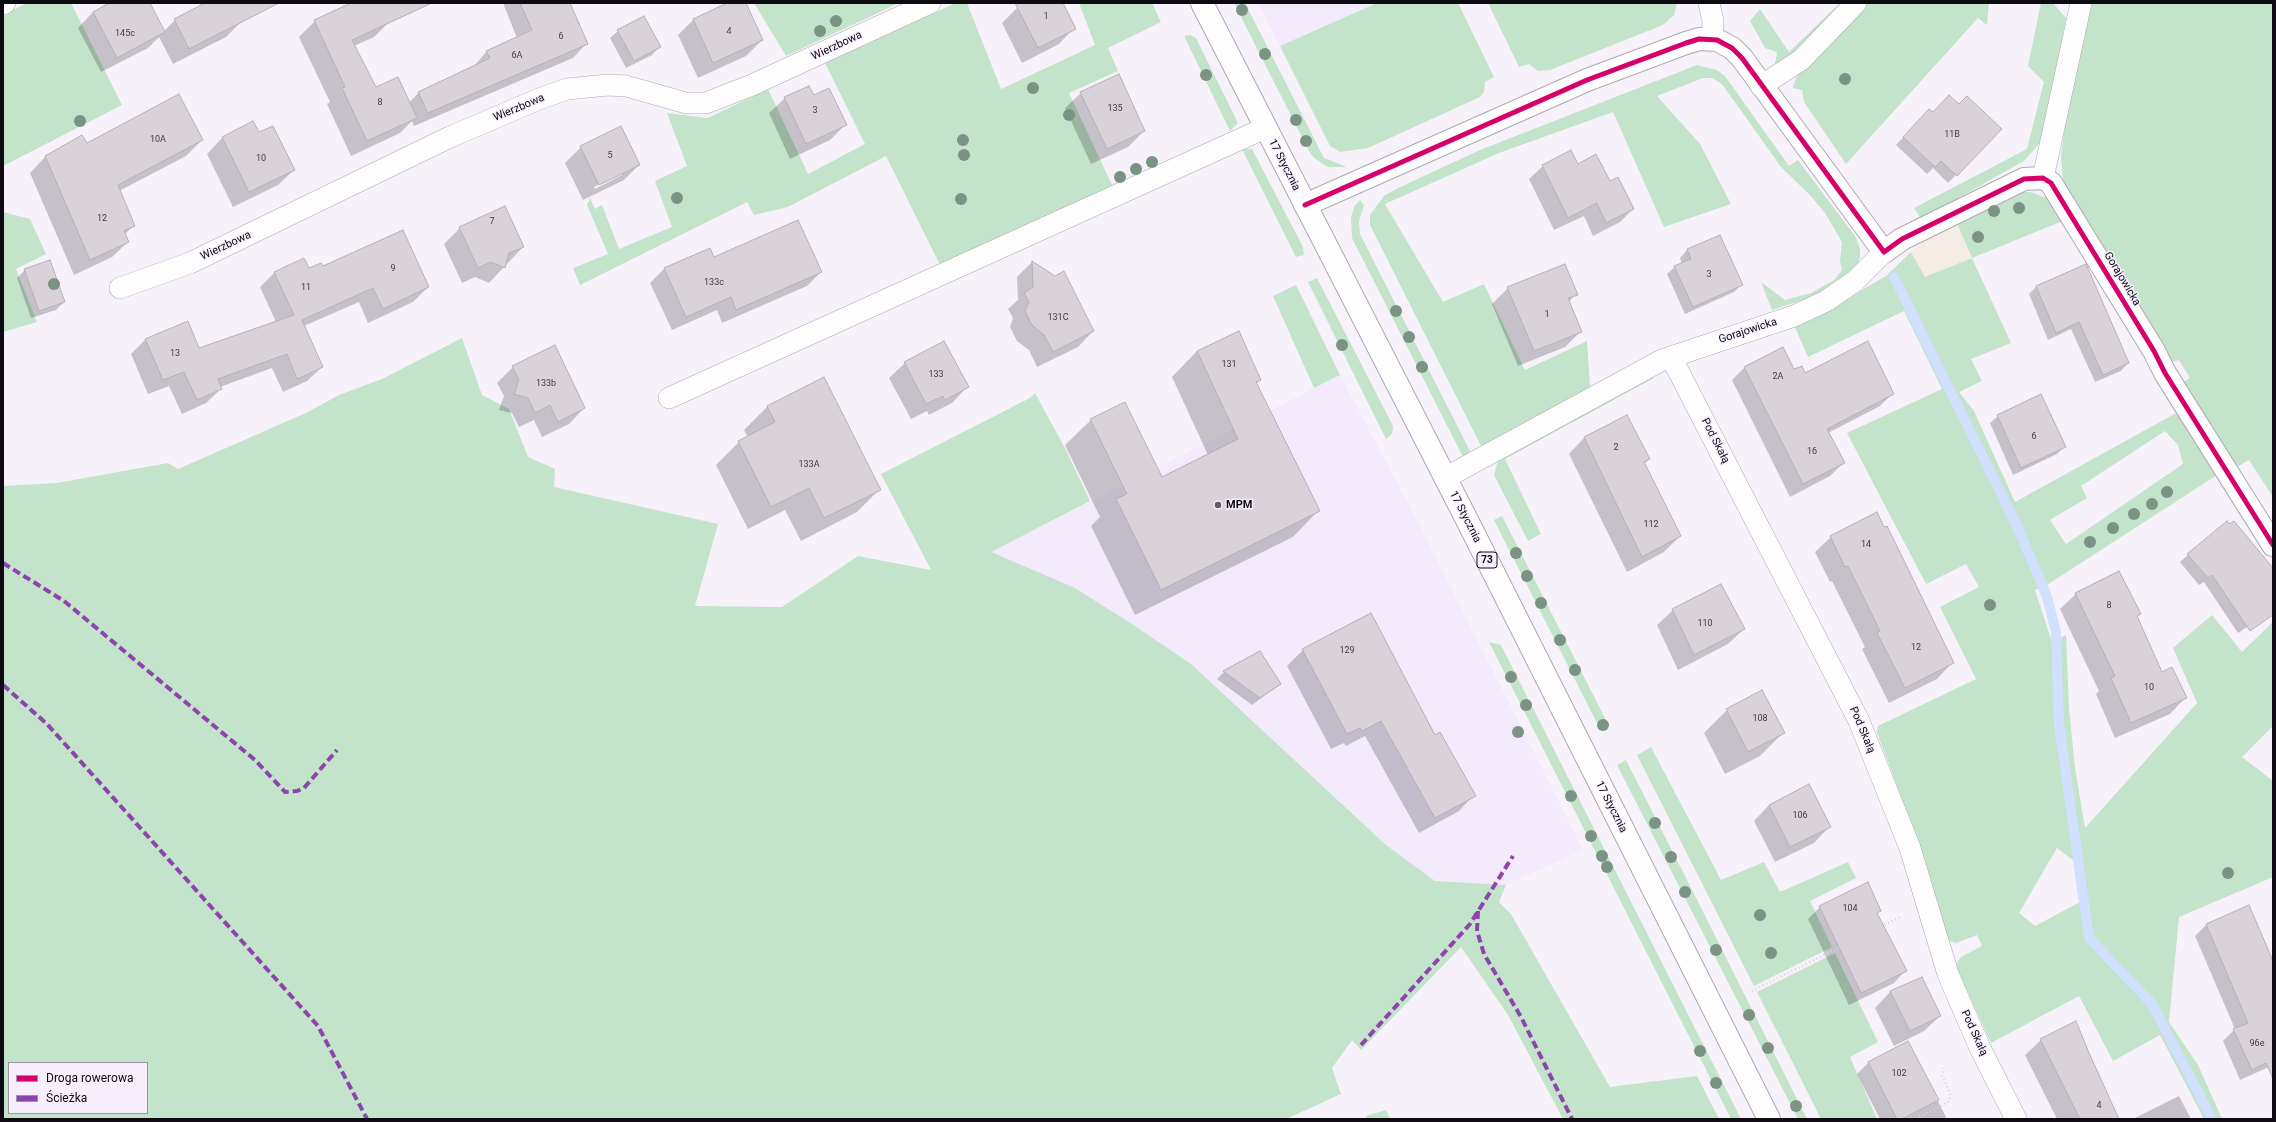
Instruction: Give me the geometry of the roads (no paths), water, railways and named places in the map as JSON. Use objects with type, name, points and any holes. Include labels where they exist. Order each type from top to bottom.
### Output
[{"type":"street","name":"17 Stycznia","points":[[1202,3],[1445,478],[1769,1119]]},
{"type":"street","points":[[1305,205],[1587,80],[1686,43],[1712,39],[1725,43],[1737,52],[1884,252]]},
{"type":"street","name":"Gorajowicka","points":[[1884,252],[1902,239],[2013,183],[2034,176],[2043,178],[2051,183],[2062,199],[2165,373],[2273,545]]},
{"type":"lane","name":"Wierzbowa","points":[[120,288],[203,258],[450,137],[539,99],[567,89],[608,85],[626,86],[686,103],[706,103],[752,85],[930,3]]},
{"type":"lane","points":[[1709,3],[1713,21],[1712,39]]},
{"type":"lane","points":[[1761,86],[1801,60],[1856,3]]},
{"type":"lane","points":[[2043,178],[2081,3]]},
{"type":"lane","points":[[669,398],[1265,128]]},
{"type":"lane","name":"Gorajowicka","points":[[1445,478],[1643,370],[1671,357],[1794,316],[1826,301],[1854,281],[1884,252]]},
{"type":"lane","name":"Pod Skałą","points":[[1671,357],[1860,721],[1910,848],[1942,955],[1958,1000],[2016,1119]]},
{"type":"waterway","points":[[1894,277],[2019,530],[2047,597],[2056,632],[2059,724],[2089,938],[2152,1004],[2212,1119]]},
{"type":"place","name":"MPM","points":[[1218,505]]}]
